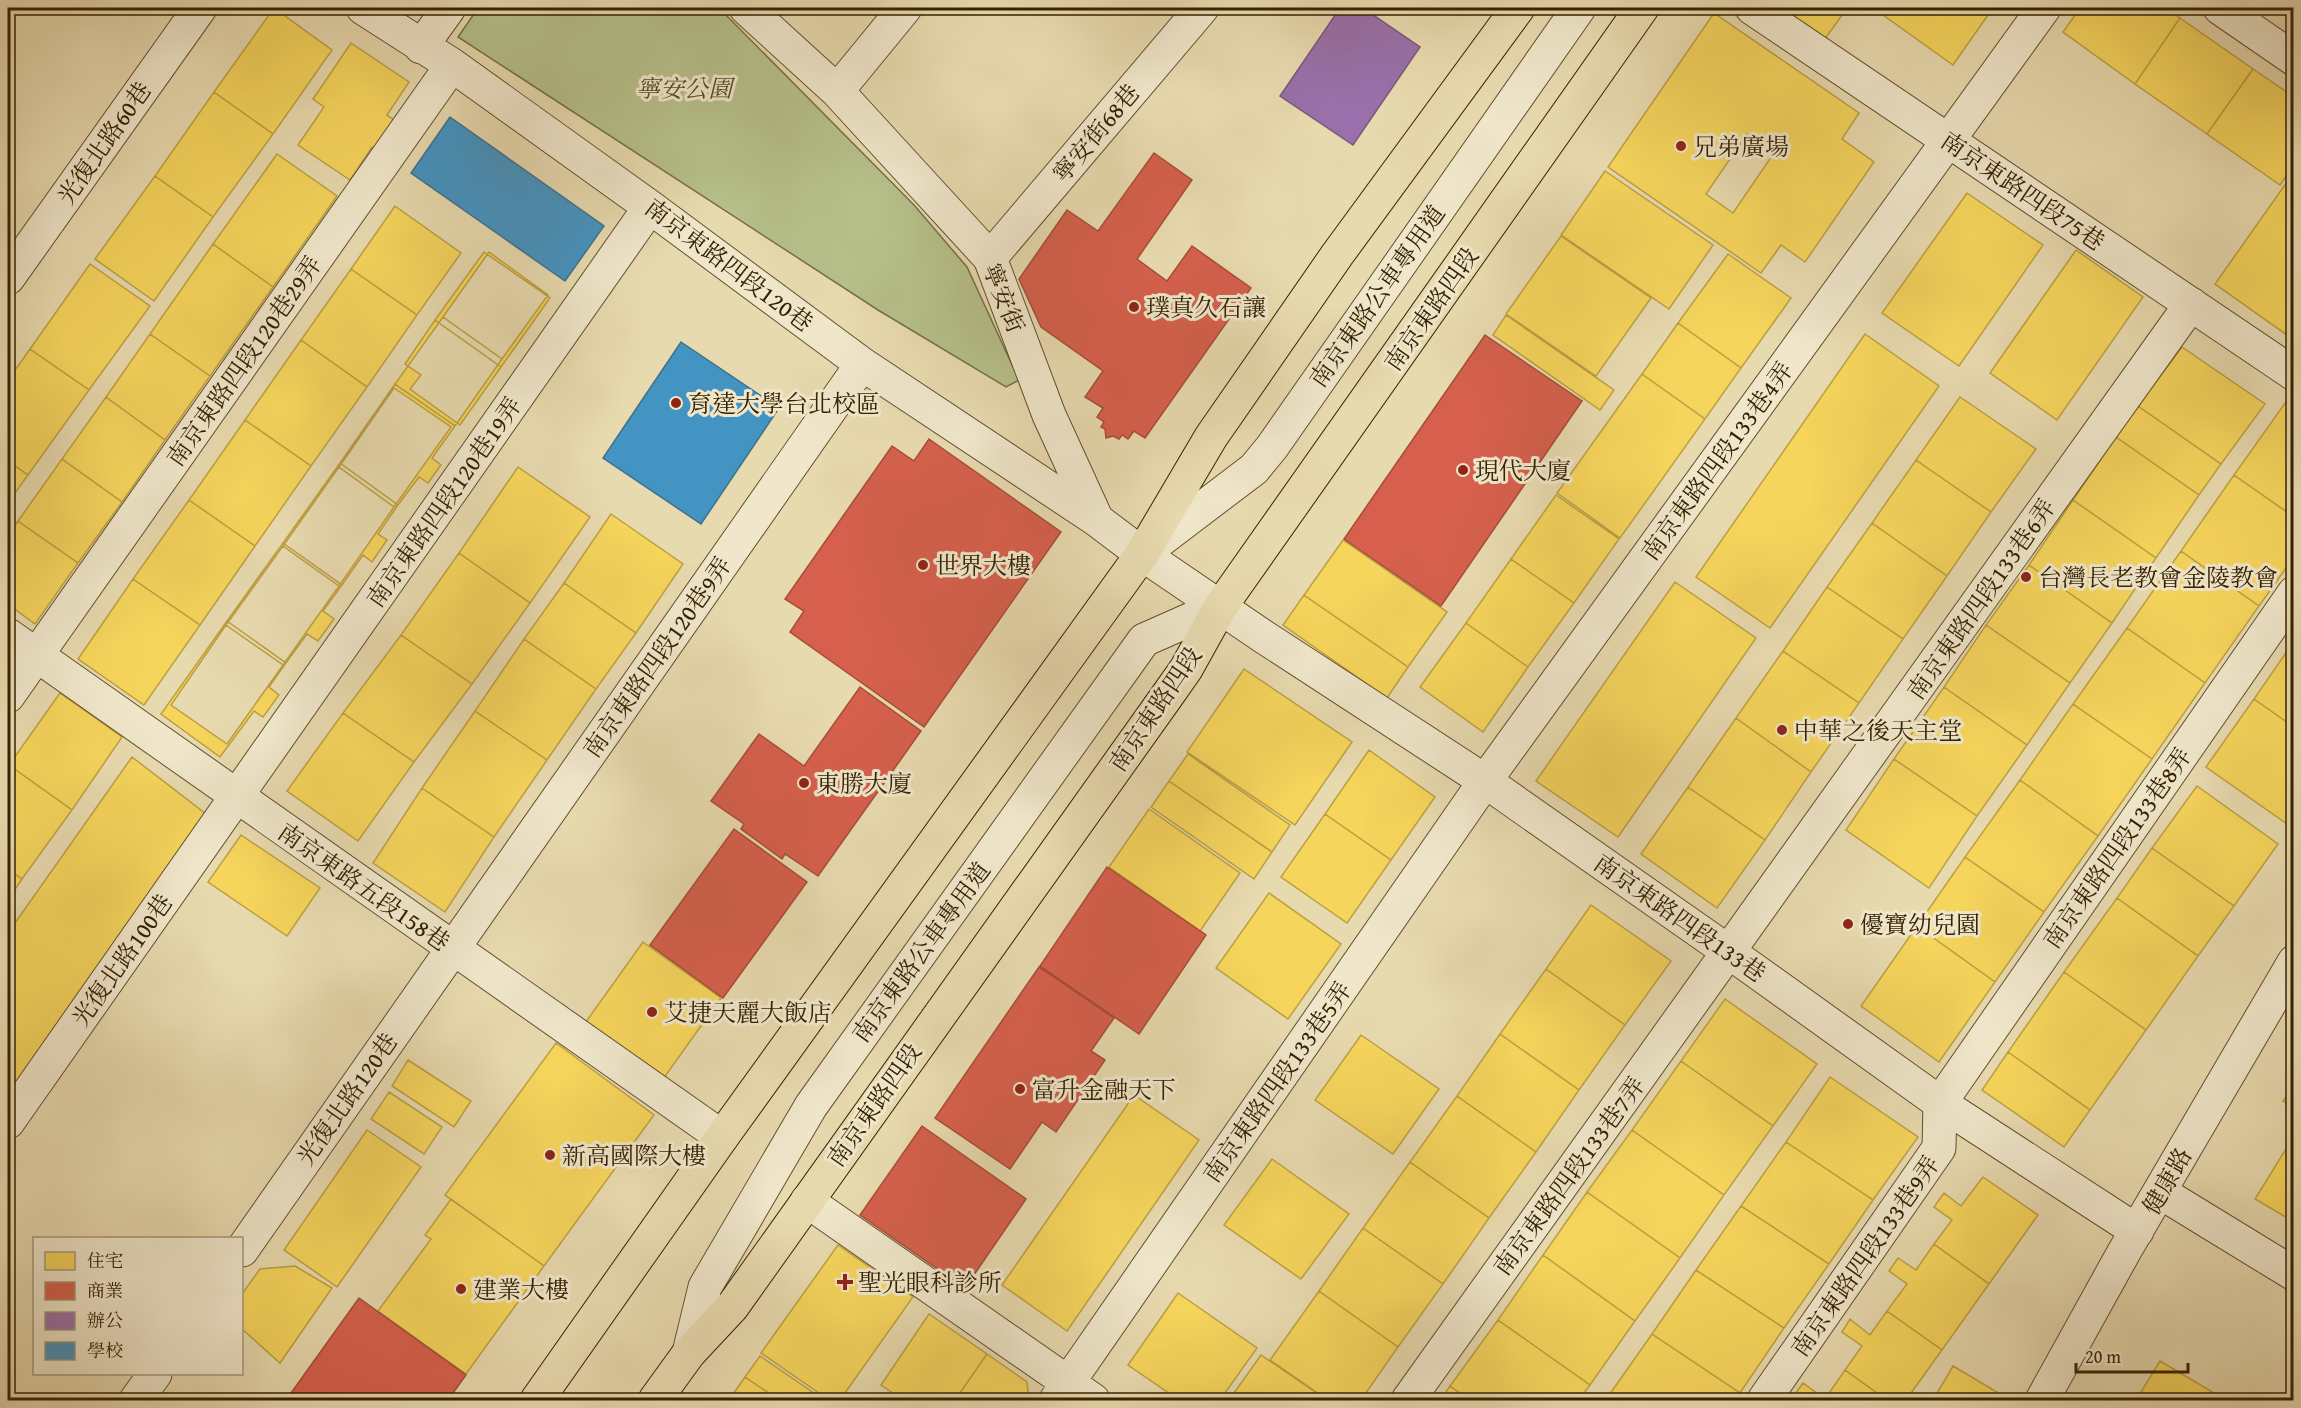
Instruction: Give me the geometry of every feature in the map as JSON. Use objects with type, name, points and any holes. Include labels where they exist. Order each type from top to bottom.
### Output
[{"type":"main road","points":[[537,1401],[722,1137],[1142,554],[1211,437],[1337,255],[1518,8]]},
{"type":"main road","name":"南京東路四段","points":[[655,1401],[689,1353],[732,1306],[1186,669],[1221,606],[1642,8]]},
{"type":"street","name":"光復北路60巷","points":[[8,278],[200,8]]},
{"type":"street","name":"南京東路四段120巷","points":[[363,8],[420,47],[452,65],[650,207],[862,364],[1097,520]]},
{"type":"street","points":[[420,47],[449,8]]},
{"type":"street","name":"寧安街","points":[[746,8],[837,91],[990,258],[1049,415],[1097,520],[1142,554],[1221,606]]},
{"type":"street","points":[[837,91],[905,8]]},
{"type":"street","name":"寧安街68巷","points":[[990,258],[1202,8]]},
{"type":"street","name":"南京東路公車專用道","points":[[1142,554],[1254,469],[1272,447],[1579,8]]},
{"type":"street","name":"南京東路四段75巷","points":[[1752,8],[2294,374]]},
{"type":"street","name":"南京東路四段133巷4弄","points":[[1485,781],[2044,8]]},
{"type":"street","points":[[2220,8],[2294,59]]},
{"type":"street","name":"南京東路四段120巷29弄","points":[[8,696],[452,65]]},
{"type":"street","name":"南京東路四段120巷19弄","points":[[237,797],[650,207]]},
{"type":"street","name":"南京東路四段133巷6弄","points":[[1730,952],[2191,304]]},
{"type":"street","name":"南京東路四段120巷9弄","points":[[452,949],[862,364]]},
{"type":"street","name":"南京東路四段133巷8弄","points":[[1940,1103],[2294,593]]},
{"type":"street","name":"南京東路公車專用道","points":[[689,1353],[705,1287],[811,1106],[1144,640],[1221,606]]},
{"type":"street","name":"南京東路四段133巷","points":[[1221,606],[1485,781],[1730,952],[1940,1103],[2137,1231]]},
{"type":"street","name":"南京東路五段158巷","points":[[8,635],[722,1137]]},
{"type":"street","name":"南京東路四段133巷5弄","points":[[1073,1395],[1485,781]]},
{"type":"street","name":"光復北路100巷","points":[[8,1122],[237,797]]},
{"type":"street","name":"光復北路120巷","points":[[243,1249],[452,949]]},
{"type":"street","name":"南京東路四段133巷7弄","points":[[1408,1401],[1730,952]]},
{"type":"street","name":"健康路","points":[[2042,1401],[2137,1231],[2294,962]]},
{"type":"street","name":"南京東路四段133巷9弄","points":[[1764,1401],[1939,1148],[1940,1103]]},
{"type":"street","points":[[2160,1192],[2294,1274]]},
{"type":"street","points":[[807,1201],[1073,1395]]},
{"type":"street","points":[[136,1401],[154,1375]]},
{"type":"green space","name":"寧安公園","points":[[478,8],[719,8],[914,205],[967,267],[1019,380],[1006,387],[878,310],[458,37]]},
{"type":"building: 住宅","points":[[274,8],[332,50],[273,134],[214,92]]},
{"type":"building: 住宅","points":[[1780,8],[1847,8],[1825,39]]},
{"type":"building: 住宅","points":[[1878,8],[1993,8],[1953,65],[1876,10]]},
{"type":"building: 住宅","points":[[2080,8],[2166,8],[2180,18],[2135,84],[2063,32]]},
{"type":"building: 住宅","name":"兄弟廣場","points":[[1714,13],[1859,113],[1842,139],[1874,162],[1805,262],[1781,245],[1761,273],[1608,167]],"holes":[[[1747,134],[1774,153],[1733,213],[1706,194]]]},
{"type":"building: 住宅","points":[[2180,18],[2253,69],[2207,134],[2135,84]]},
{"type":"building: 住宅","points":[[351,43],[409,82],[387,115],[398,123],[378,152],[372,147],[350,180],[298,145],[324,107],[313,99]]},
{"type":"building: 住宅","points":[[2253,69],[2294,97],[2294,165],[2280,185],[2207,134]]},
{"type":"building: 住宅","points":[[214,92],[273,134],[213,217],[155,176]]},
{"type":"building: 住宅","points":[[277,154],[337,196],[273,287],[213,244]]},
{"type":"building: 住宅","points":[[1605,171],[1713,245],[1669,309],[1561,235]]},
{"type":"building: 住宅","points":[[2294,172],[2294,340],[2215,284]]},
{"type":"building: 住宅","points":[[155,176],[213,217],[154,301],[95,259]]},
{"type":"building: 住宅","points":[[1967,193],[2043,245],[1959,366],[1882,313]]},
{"type":"building: 住宅","points":[[395,206],[461,253],[417,315],[351,269]]},
{"type":"building: 住宅","points":[[1561,236],[1651,298],[1596,376],[1506,314]]},
{"type":"building: 住宅","points":[[213,244],[273,287],[210,376],[150,334]]},
{"type":"building: 住宅","points":[[2076,250],[2143,297],[2057,420],[1990,373]]},
{"type":"building: 住宅","points":[[484,252],[550,298],[501,367],[435,320]]},
{"type":"building: 住宅","points":[[489,252],[548,295],[502,359],[443,317]]},
{"type":"building: 住宅","points":[[1728,254],[1791,298],[1741,368],[1678,323]]},
{"type":"building: 住宅","points":[[90,264],[150,306],[89,390],[30,349]]},
{"type":"building: 住宅","points":[[351,269],[417,315],[367,387],[301,340]]},
{"type":"building: 住宅","points":[[1506,315],[1614,390],[1600,410],[1493,335]]},
{"type":"building: 住宅","points":[[443,317],[502,359],[455,426],[395,384]]},
{"type":"building: 住宅","points":[[435,320],[501,367],[460,425],[410,389],[421,375],[405,364]]},
{"type":"building: 住宅","points":[[1678,323],[1741,368],[1705,419],[1642,374]]},
{"type":"building: 住宅","points":[[150,334],[210,376],[165,440],[106,397]]},
{"type":"building: 住宅","points":[[1865,334],[1939,386],[1770,628],[1696,577]]},
{"type":"building: 住宅","points":[[301,340],[367,387],[311,466],[245,420]]},
{"type":"building: 住宅","points":[[2182,347],[2265,404],[2221,464],[2138,406]]},
{"type":"building: 住宅","points":[[30,349],[89,390],[28,475],[8,461],[8,380]]},
{"type":"building: 住宅","points":[[1642,374],[1705,419],[1620,538],[1557,493]]},
{"type":"building: 住宅","points":[[395,384],[455,426],[432,458],[441,465],[428,483],[419,477],[398,505],[340,463]]},
{"type":"building: 住宅","points":[[394,388],[451,427],[394,507],[339,467]]},
{"type":"building: 住宅","points":[[106,397],[165,440],[122,502],[62,459]]},
{"type":"building: 住宅","points":[[1960,397],[2036,449],[1991,512],[1916,460]]},
{"type":"building: 住宅","points":[[2288,399],[2294,403],[2294,517],[2234,475]]},
{"type":"building: 住宅","points":[[2138,406],[2221,464],[2199,495],[2116,437]]},
{"type":"building: 住宅","points":[[245,420],[311,466],[255,546],[189,500]]},
{"type":"building: 住宅","points":[[2116,437],[2199,495],[2156,558],[2073,500]]},
{"type":"building: 住宅","points":[[62,459],[122,502],[78,563],[18,521]]},
{"type":"building: 住宅","points":[[1916,460],[1991,512],[1947,576],[1872,523]]},
{"type":"building: 住宅","points":[[8,461],[28,475],[8,503]]},
{"type":"building: 住宅","points":[[340,463],[398,505],[378,534],[387,540],[372,562],[363,555],[342,585],[283,543]]},
{"type":"building: 住宅","points":[[339,467],[394,507],[339,586],[283,546]]},
{"type":"building: 住宅","points":[[518,467],[590,517],[530,603],[459,553]]},
{"type":"building: 住宅","points":[[2234,475],[2294,517],[2294,557],[2259,606],[2181,551]]},
{"type":"building: 住宅","points":[[1556,495],[1619,539],[1574,603],[1511,559]]},
{"type":"building: 住宅","points":[[189,500],[255,546],[200,625],[133,579]]},
{"type":"building: 住宅","points":[[2073,500],[2156,558],[2112,623],[2029,565]]},
{"type":"building: 住宅","points":[[611,514],[683,564],[636,633],[564,583]]},
{"type":"building: 住宅","points":[[18,521],[78,563],[35,624],[8,604],[8,536]]},
{"type":"building: 住宅","points":[[1872,523],[1947,576],[1903,639],[1827,587]]},
{"type":"building: 住宅","points":[[1343,540],[1447,612],[1408,667],[1304,595]]},
{"type":"building: 住宅","points":[[283,543],[342,585],[323,611],[334,619],[318,641],[307,634],[286,663],[227,621]]},
{"type":"building: 住宅","points":[[283,546],[339,586],[283,665],[226,625]]},
{"type":"building: 住宅","points":[[2181,551],[2259,606],[2205,683],[2127,628]]},
{"type":"building: 住宅","points":[[459,553],[530,603],[472,684],[401,635]]},
{"type":"building: 住宅","points":[[1511,559],[1574,603],[1528,667],[1466,623]]},
{"type":"building: 住宅","points":[[2029,565],[2112,623],[2070,683],[1986,625]]},
{"type":"building: 住宅","points":[[133,579],[200,625],[144,705],[78,659]]},
{"type":"building: 住宅","points":[[1675,582],[1756,638],[1618,837],[1536,781]]},
{"type":"building: 住宅","points":[[564,583],[636,633],[596,689],[524,639]]},
{"type":"building: 住宅","points":[[1827,587],[1903,639],[1859,703],[1783,651]]},
{"type":"building: 住宅","points":[[1304,595],[1408,667],[1387,698],[1283,625]]},
{"type":"building: 住宅","points":[[227,621],[286,663],[269,687],[279,695],[263,717],[254,711],[220,757],[161,714]]},
{"type":"building: 住宅","points":[[1466,623],[1528,667],[1483,732],[1420,687]]},
{"type":"building: 住宅","points":[[226,625],[283,665],[227,744],[171,705]]},
{"type":"building: 住宅","points":[[1986,625],[2070,683],[2027,745],[1944,687]]},
{"type":"building: 住宅","points":[[2127,628],[2205,683],[2152,759],[2073,704]]},
{"type":"building: 住宅","points":[[401,635],[472,684],[414,762],[343,713]]},
{"type":"building: 住宅","points":[[524,639],[596,689],[547,760],[475,711]]},
{"type":"building: 住宅","points":[[2294,641],[2294,727],[2254,699]]},
{"type":"building: 住宅","points":[[1783,651],[1859,703],[1811,772],[1736,718]]},
{"type":"building: 住宅","points":[[1244,669],[1352,742],[1295,825],[1187,752]]},
{"type":"building: 住宅","points":[[1944,687],[2027,745],[1977,816],[1894,759]]},
{"type":"building: 住宅","points":[[60,693],[122,737],[72,810],[9,765]]},
{"type":"building: 住宅","points":[[2254,699],[2294,727],[2294,815],[2287,824],[2206,767]]},
{"type":"building: 住宅","points":[[2073,704],[2152,759],[2098,836],[2020,780]]},
{"type":"building: 住宅","points":[[475,711],[547,760],[494,837],[422,788]]},
{"type":"building: 住宅","points":[[343,713],[414,762],[358,841],[287,791]]},
{"type":"building: 住宅","points":[[1736,718],[1811,772],[1765,840],[1688,787]]},
{"type":"building: 住宅","points":[[1369,750],[1435,797],[1391,860],[1325,814]]},
{"type":"building: 住宅","points":[[1188,754],[1290,825],[1272,852],[1169,781]]},
{"type":"building: 住宅","points":[[132,757],[206,814],[8,1094],[8,933]]},
{"type":"building: 住宅","points":[[1894,759],[1977,816],[1929,888],[1846,830]]},
{"type":"building: 住宅","points":[[9,765],[72,810],[22,879],[8,869]]},
{"type":"building: 住宅","points":[[2020,780],[2098,836],[2044,912],[1965,857]]},
{"type":"building: 住宅","points":[[1169,781],[1272,852],[1254,879],[1151,807]]},
{"type":"building: 住宅","points":[[2197,786],[2278,844],[2234,906],[2152,848]]},
{"type":"building: 住宅","points":[[1688,787],[1765,840],[1717,908],[1641,854]]},
{"type":"building: 住宅","points":[[422,788],[494,837],[445,912],[373,863]]},
{"type":"building: 住宅","points":[[1149,809],[1240,873],[1200,931],[1109,867]]},
{"type":"building: 住宅","points":[[1325,814],[1391,860],[1347,923],[1281,877]]},
{"type":"building: 住宅","points":[[241,835],[320,888],[287,936],[208,882]]},
{"type":"building: 住宅","points":[[2152,848],[2234,906],[2198,956],[2117,898]]},
{"type":"building: 住宅","points":[[1965,857],[2044,912],[1995,982],[1917,926]]},
{"type":"building: 住宅","points":[[8,869],[22,879],[8,900]]},
{"type":"building: 住宅","points":[[1269,893],[1341,944],[1288,1019],[1216,968]]},
{"type":"building: 住宅","points":[[2117,898],[2198,956],[2146,1030],[2064,972]]},
{"type":"building: 住宅","points":[[1591,905],[1671,961],[1625,1025],[1546,969]]},
{"type":"building: 住宅","points":[[1917,926],[1995,982],[1939,1062],[1861,1006]]},
{"type":"building: 住宅","name":"艾捷天麗大飯店","points":[[643,942],[721,998],[661,1082],[583,1026]]},
{"type":"building: 住宅","points":[[1546,969],[1625,1025],[1579,1090],[1500,1034]]},
{"type":"building: 住宅","points":[[2064,972],[2146,1030],[2090,1110],[2008,1052]]},
{"type":"building: 住宅","points":[[1725,999],[1817,1064],[1773,1126],[1681,1061]]},
{"type":"building: 住宅","points":[[1500,1034],[1579,1090],[1536,1152],[1457,1096]]},
{"type":"building: 住宅","points":[[1361,1035],[1439,1089],[1393,1154],[1315,1100]]},
{"type":"building: 住宅","name":"新高國際大樓","points":[[556,1043],[654,1115],[544,1266],[445,1195]]},
{"type":"building: 住宅","points":[[2008,1052],[2090,1110],[2064,1147],[1982,1090]]},
{"type":"building: 住宅","points":[[408,1060],[471,1101],[454,1127],[392,1086]]},
{"type":"building: 住宅","points":[[1681,1061],[1773,1126],[1724,1195],[1632,1130]]},
{"type":"building: 住宅","points":[[1830,1077],[1918,1137],[1873,1200],[1786,1142]]},
{"type":"building: 住宅","points":[[2294,1084],[2294,1108],[2283,1101]]},
{"type":"building: 住宅","points":[[389,1092],[442,1127],[424,1154],[371,1119]]},
{"type":"building: 住宅","points":[[1134,1095],[1199,1140],[1067,1331],[1002,1285]]},
{"type":"building: 住宅","points":[[1457,1096],[1536,1152],[1489,1218],[1410,1162]]},
{"type":"building: 住宅","points":[[367,1130],[421,1167],[337,1287],[284,1250]]},
{"type":"building: 住宅","points":[[1632,1130],[1724,1195],[1680,1258],[1587,1192]]},
{"type":"building: 住宅","points":[[2294,1136],[2294,1222],[2255,1199]]},
{"type":"building: 住宅","points":[[1786,1142],[1873,1200],[1829,1264],[1741,1206]]},
{"type":"building: 住宅","points":[[1272,1159],[1349,1214],[1301,1279],[1224,1225]]},
{"type":"building: 住宅","points":[[1410,1162],[1489,1218],[1443,1284],[1363,1228]]},
{"type":"building: 住宅","points":[[1983,1177],[2038,1215],[1989,1284],[1934,1244],[1952,1220],[1934,1207],[1944,1193],[1961,1206]]},
{"type":"building: 住宅","points":[[1587,1192],[1680,1258],[1635,1321],[1543,1255]]},
{"type":"building: 住宅","name":"建業大樓","points":[[451,1199],[544,1266],[466,1374],[378,1311],[431,1239],[425,1235]]},
{"type":"building: 住宅","points":[[1741,1206],[1829,1264],[1784,1328],[1696,1270]]},
{"type":"building: 住宅","points":[[1363,1228],[1443,1284],[1398,1347],[1319,1291]]},
{"type":"building: 住宅","points":[[1934,1244],[1989,1284],[1942,1350],[1887,1311],[1907,1284],[1889,1271],[1898,1258],[1916,1270]]},
{"type":"building: 住宅","points":[[838,1245],[913,1297],[840,1400],[829,1400],[761,1353]]},
{"type":"building: 住宅","points":[[1543,1255],[1635,1321],[1590,1385],[1498,1320]]},
{"type":"building: 住宅","points":[[295,1266],[332,1288],[280,1363],[243,1330],[243,1293],[260,1269]]},
{"type":"building: 住宅","points":[[1696,1270],[1784,1328],[1740,1393],[1652,1334]]},
{"type":"building: 住宅","points":[[1319,1291],[1398,1347],[1361,1400],[1328,1400],[1270,1360]]},
{"type":"building: 住宅","points":[[1178,1293],[1257,1348],[1220,1400],[1179,1400],[1128,1365]]},
{"type":"building: 住宅","points":[[1887,1311],[1942,1350],[1906,1400],[1887,1400],[1845,1370],[1862,1346],[1842,1332],[1850,1319],[1870,1335]]},
{"type":"building: 住宅","points":[[929,1314],[987,1354],[955,1400],[903,1400],[881,1385]]},
{"type":"building: 住宅","points":[[1498,1320],[1590,1385],[1579,1400],[1470,1400],[1450,1386]]},
{"type":"building: 住宅","points":[[1652,1334],[1740,1393],[1734,1400],[1611,1400],[1607,1398]]},
{"type":"building: 住宅","points":[[987,1354],[1027,1382],[1028,1392],[1022,1400],[955,1400]]},
{"type":"building: 住宅","points":[[1261,1355],[1327,1400],[1229,1400]]},
{"type":"building: 住宅","points":[[760,1356],[824,1400],[779,1400],[745,1377]]},
{"type":"building: 住宅","points":[[2160,1361],[2226,1400],[2136,1400]]},
{"type":"building: 住宅","points":[[1953,1366],[2002,1395],[1999,1400],[1933,1400]]},
{"type":"building: 住宅","points":[[1845,1370],[1887,1400],[1798,1400],[1793,1397],[1803,1383],[1825,1399]]},
{"type":"building: 住宅","points":[[745,1377],[779,1400],[729,1400]]},
{"type":"building: 住宅","points":[[1450,1386],[1470,1400],[1440,1400]]},
{"type":"building: 商業","name":"璞真久石讓","points":[[1154,153],[1192,180],[1137,259],[1167,281],[1192,246],[1251,288],[1145,438],[1134,431],[1128,439],[1122,435],[1119,439],[1113,436],[1106,438],[1105,429],[1101,427],[1104,422],[1097,417],[1103,408],[1085,397],[1103,371],[1041,327],[1019,279],[1067,210],[1098,231]]},
{"type":"building: 商業","name":"現代大廈","points":[[1485,335],[1582,401],[1441,606],[1344,539]]},
{"type":"building: 商業","name":"世界大樓","points":[[929,439],[1061,532],[924,727],[790,632],[804,611],[785,599],[892,446],[914,461]]},
{"type":"building: 商業","name":"東勝大廈","points":[[860,687],[921,731],[818,876],[785,854],[782,859],[741,829],[744,824],[711,801],[759,734],[804,766]]},
{"type":"building: 商業","points":[[734,829],[807,882],[723,998],[650,945]]},
{"type":"building: 商業","points":[[1107,867],[1206,935],[1139,1034],[1040,966]]},
{"type":"building: 商業","name":"富升金融天下","points":[[1039,967],[1114,1018],[1091,1051],[1105,1060],[1056,1132],[1042,1122],[1010,1169],[935,1118]]},
{"type":"building: 商業","points":[[922,1126],[1026,1199],[965,1288],[860,1215]]},
{"type":"building: 商業","points":[[359,1298],[466,1375],[448,1400],[286,1400]]},
{"type":"building: 辦公","points":[[1340,8],[1363,8],[1420,47],[1353,145],[1280,96]]},
{"type":"building: 學校","points":[[450,117],[604,226],[565,281],[411,173]]},
{"type":"building: 學校","name":"育達大學台北校區","points":[[681,342],[779,408],[701,524],[603,458]]},
{"type":"place","name":"兄弟廣場","points":[[1681,146]]},
{"type":"place","name":"璞真久石讓","points":[[1134,307]]},
{"type":"place","name":"育達大學台北校區","points":[[676,403]]},
{"type":"place","name":"現代大廈","points":[[1463,470]]},
{"type":"place","name":"世界大樓","points":[[923,565]]},
{"type":"place","name":"台灣長老教會金陵教會","points":[[2026,577]]},
{"type":"place","name":"中華之後天主堂","points":[[1782,730]]},
{"type":"place","name":"東勝大廈","points":[[804,783]]},
{"type":"place","name":"優寶幼兒園","points":[[1848,924]]},
{"type":"place","name":"艾捷天麗大飯店","points":[[652,1012]]},
{"type":"place","name":"富升金融天下","points":[[1020,1089]]},
{"type":"place","name":"新高國際大樓","points":[[550,1155]]},
{"type":"place","name":"聖光眼科診所","points":[[845,1282]]},
{"type":"place","name":"建業大樓","points":[[461,1289]]}]
